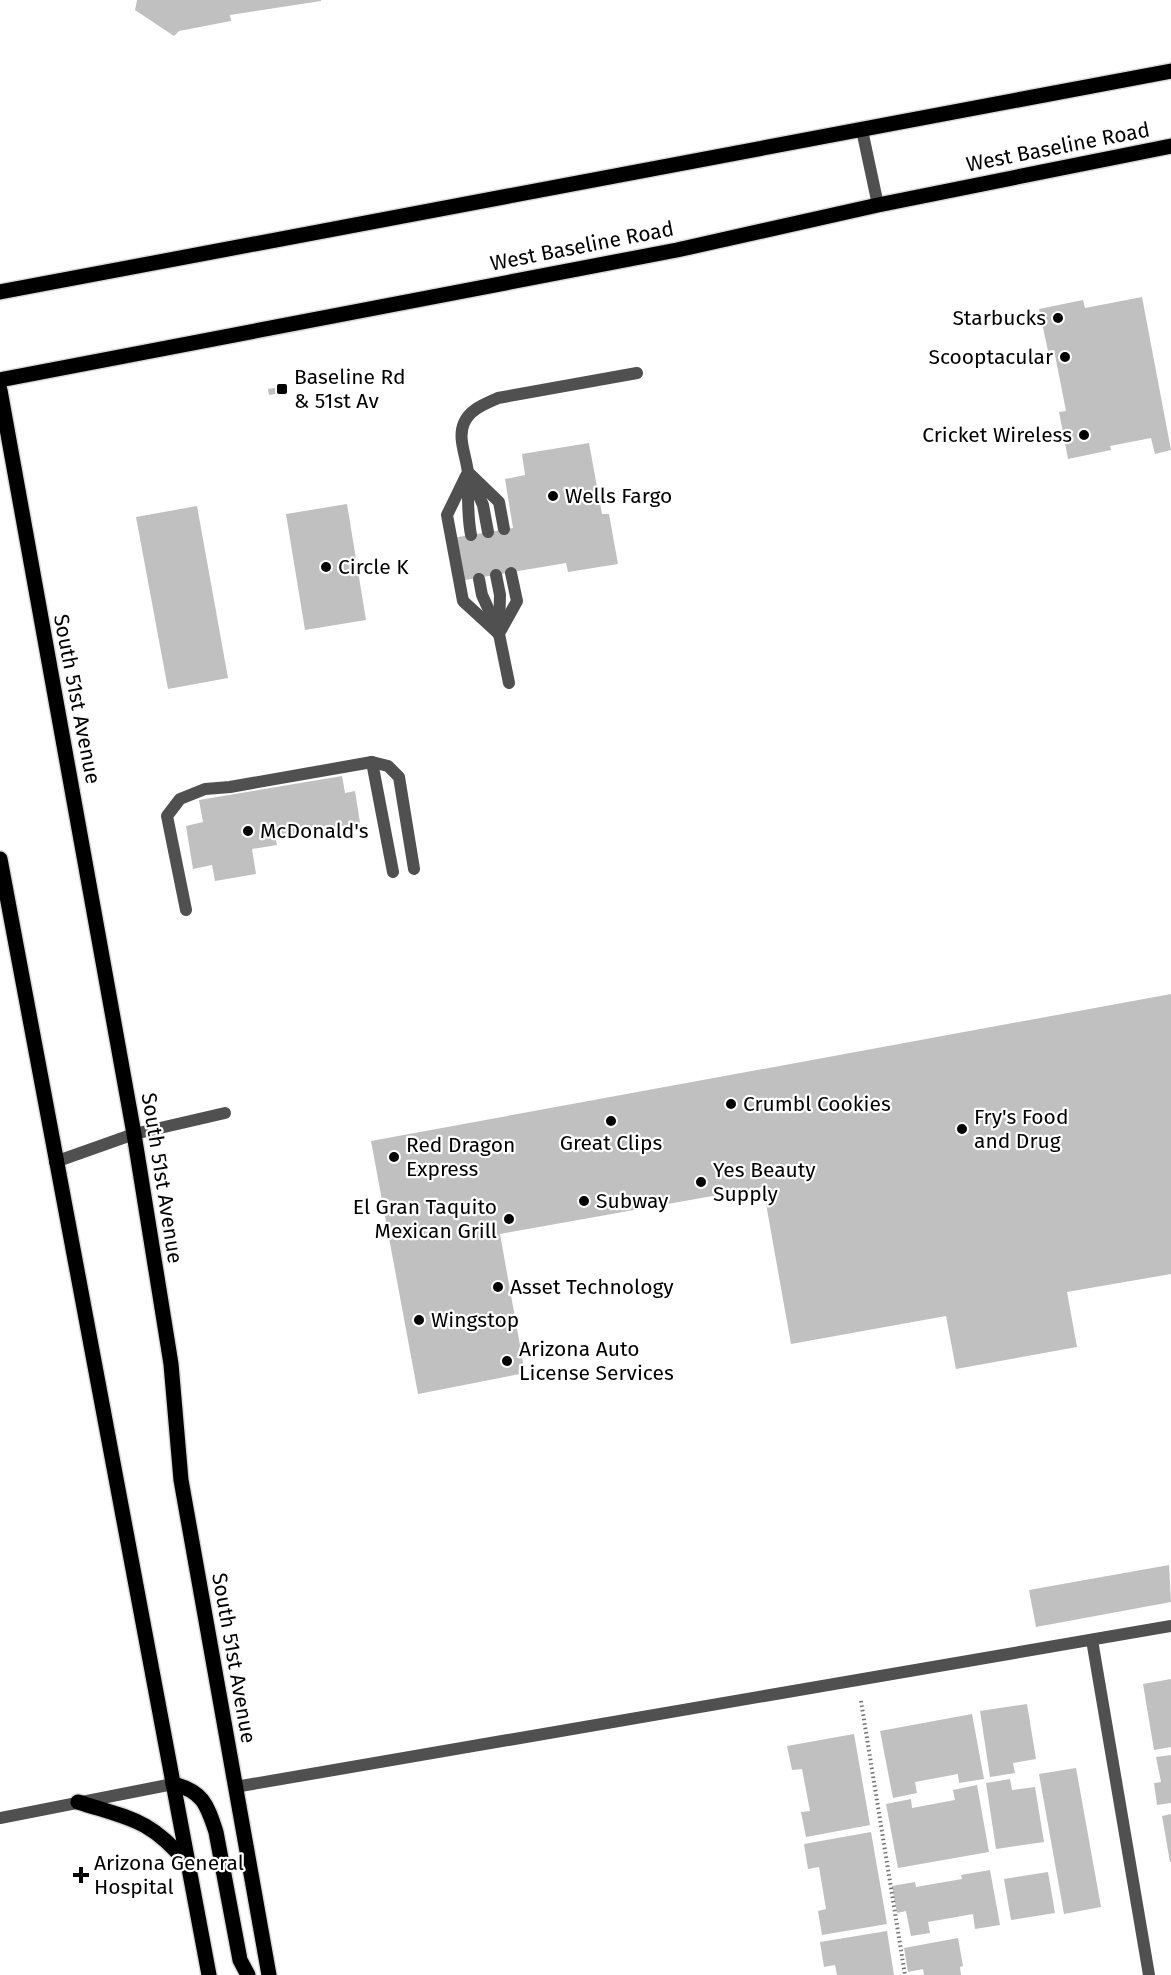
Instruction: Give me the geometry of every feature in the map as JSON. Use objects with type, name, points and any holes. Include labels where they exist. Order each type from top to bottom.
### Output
[{"type":"main road","points":[[0,292],[1171,71]]},
{"type":"main road","name":"West Baseline Road","points":[[0,380],[677,250],[878,205],[1171,146]]},
{"type":"main road","name":"South 51st Avenue","points":[[0,390],[134,1134],[171,1364],[181,1480],[269,1975]]},
{"type":"main road","points":[[0,860],[209,1975]]},
{"type":"main road","points":[[173,1784],[189,1788],[201,1796],[211,1815],[240,1959],[248,1975]]},
{"type":"main road","points":[[78,1802],[143,1822],[167,1838],[189,1865]]},
{"type":"street","points":[[862,130],[878,205]]},
{"type":"street","points":[[488,532],[483,505],[468,472],[461,435],[465,421],[477,408],[498,399],[637,373]]},
{"type":"street","points":[[468,472],[499,502],[504,529]]},
{"type":"street","points":[[468,472],[466,508],[471,535]]},
{"type":"street","points":[[468,472],[447,515],[463,602],[499,634]]},
{"type":"street","points":[[499,634],[517,602],[511,573]]},
{"type":"street","points":[[496,576],[500,595],[499,634]]},
{"type":"street","points":[[479,579],[482,595],[499,634],[509,683]]},
{"type":"street","points":[[186,910],[167,816],[180,798],[205,789],[230,787],[372,762],[388,766],[399,777],[414,869]]},
{"type":"street","points":[[372,762],[393,872]]},
{"type":"street","points":[[55,1162],[134,1134],[225,1113]]},
{"type":"street","points":[[236,1787],[1171,1626]]},
{"type":"street","points":[[1092,1640],[1149,1975]]},
{"type":"street","points":[[0,1818],[173,1784]]},
{"type":"path","points":[[858,1679],[904,1975]]},
{"type":"building","points":[[137,0],[321,1],[230,15],[231,21],[179,31],[174,36],[135,10]]},
{"type":"building","points":[[1142,297],[1171,450],[1155,454],[1151,438],[1110,446],[1111,450],[1068,459],[1059,412],[1066,411],[1054,350],[1048,351],[1039,309],[1083,300],[1085,308]]},
{"type":"building","points":[[286,386],[287,392],[269,395],[268,389]]},
{"type":"building","name":"Wells Fargo","points":[[589,443],[602,514],[609,514],[618,564],[568,572],[566,563],[459,581],[452,538],[513,528],[505,479],[525,475],[522,454]]},
{"type":"building","name":"Circle K","points":[[347,504],[366,620],[305,630],[286,514]]},
{"type":"building","points":[[197,506],[228,678],[168,689],[136,517]]},
{"type":"building","name":"McDonald's","points":[[342,776],[345,793],[355,791],[360,823],[275,837],[277,845],[252,849],[256,874],[215,881],[212,865],[193,869],[186,826],[203,822],[199,800]]},
{"type":"building","name":"Fry's Food and Drug","points":[[1171,994],[1171,1274],[1067,1292],[1077,1347],[956,1369],[946,1316],[791,1344],[763,1187],[500,1234],[525,1373],[418,1394],[371,1141]]},
{"type":"building","points":[[1169,1565],[1171,1602],[1036,1627],[1029,1590]]},
{"type":"building","points":[[1171,1679],[1171,1747],[1154,1750],[1143,1684]]},
{"type":"building","points":[[1027,1704],[1036,1759],[1013,1763],[1015,1773],[990,1777],[980,1711]]},
{"type":"building","points":[[972,1714],[984,1779],[959,1783],[958,1774],[915,1782],[917,1793],[893,1798],[880,1731]]},
{"type":"building","points":[[854,1734],[870,1825],[806,1837],[801,1812],[810,1811],[802,1769],[792,1770],[787,1746]]},
{"type":"building","points":[[1171,1755],[1171,1803],[1157,1805],[1154,1783],[1161,1782],[1156,1757]]},
{"type":"building","points":[[1076,1768],[1101,1907],[1064,1914],[1039,1774]]},
{"type":"building","points":[[1010,1779],[1012,1790],[1035,1787],[1044,1842],[996,1849],[986,1783]]},
{"type":"building","points":[[977,1785],[989,1852],[898,1868],[886,1804],[911,1799],[912,1808],[955,1800],[953,1790]]},
{"type":"building","points":[[1171,1814],[1171,1862],[1170,1862],[1162,1816]]},
{"type":"building","points":[[871,1832],[887,1924],[822,1935],[818,1911],[826,1909],[819,1867],[808,1869],[804,1844]]},
{"type":"building","points":[[990,1870],[1000,1925],[975,1929],[973,1914],[928,1922],[930,1933],[911,1936],[906,1911],[897,1913],[892,1886],[915,1882],[916,1887],[962,1879],[961,1875]]},
{"type":"building","points":[[1048,1872],[1055,1913],[1011,1920],[1004,1879]]},
{"type":"building","points":[[887,1931],[894,1975],[837,1975],[835,1965],[824,1967],[820,1942]]},
{"type":"building","points":[[958,1938],[963,1966],[960,1967],[961,1975],[924,1975],[923,1969],[908,1972],[904,1948]]},
{"type":"place","name":"Starbucks","points":[[1058,318]]},
{"type":"place","name":"Scooptacular","points":[[1065,357]]},
{"type":"place","name":"Baseline Rd & 51st Av","points":[[282,389]]},
{"type":"place","name":"Cricket Wireless","points":[[1084,435]]},
{"type":"place","name":"Wells Fargo","points":[[553,496]]},
{"type":"place","name":"Circle K","points":[[326,567]]},
{"type":"place","name":"McDonald's","points":[[248,831]]},
{"type":"place","name":"Crumbl Cookies","points":[[731,1104]]},
{"type":"place","name":"Great Clips","points":[[611,1121]]},
{"type":"place","name":"Fry's Food and Drug","points":[[962,1129]]},
{"type":"place","name":"Red Dragon Express","points":[[394,1157]]},
{"type":"place","name":"Yes Beauty Supply","points":[[701,1182]]},
{"type":"place","name":"Subway","points":[[584,1201]]},
{"type":"place","name":"El Gran Taquito Mexican Grill","points":[[509,1219]]},
{"type":"place","name":"Asset Technology","points":[[498,1287]]},
{"type":"place","name":"Wingstop","points":[[419,1320]]},
{"type":"place","name":"Arizona Auto License Services","points":[[507,1361]]},
{"type":"place","name":"Arizona General Hospital","points":[[81,1875]]}]
